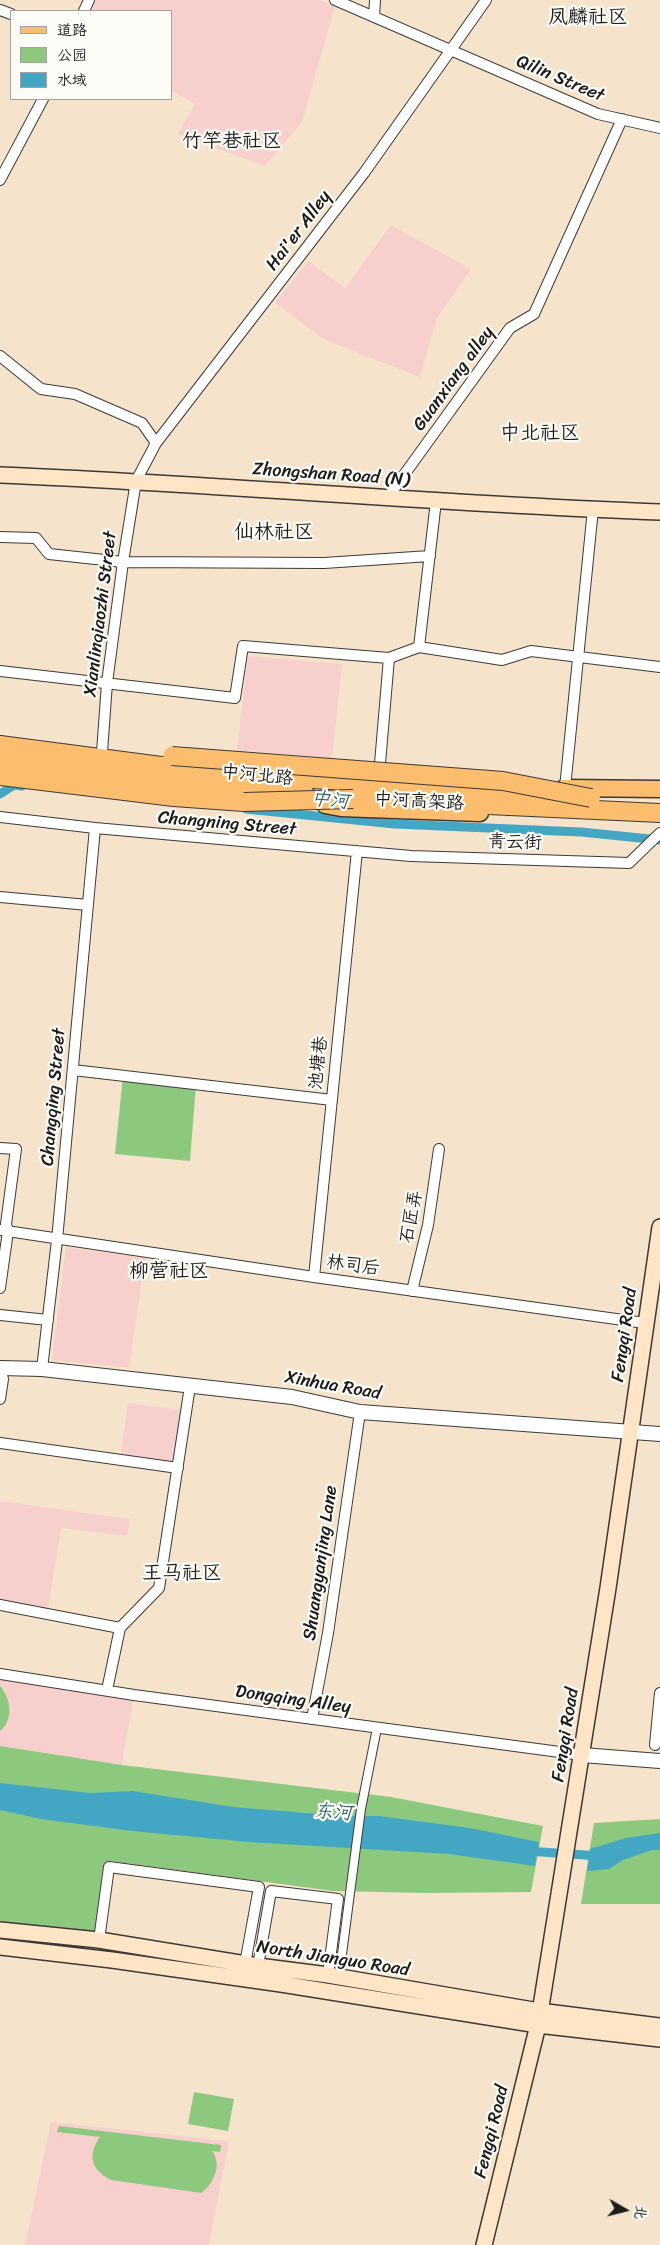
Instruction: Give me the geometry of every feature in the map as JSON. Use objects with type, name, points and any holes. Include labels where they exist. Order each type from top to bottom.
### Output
[{"type":"highway","name":"中河高架路","points":[[0,745],[207,772],[660,802]]},
{"type":"highway","points":[[102,752],[137,751],[172,756],[503,781],[591,798]]},
{"type":"highway","name":"中河高架路","points":[[0,758],[207,785],[353,799],[660,813]]},
{"type":"highway","points":[[0,776],[174,797],[244,802],[353,799]]},
{"type":"main road","name":"Zhongshan Road (N)","points":[[0,475],[136,480],[436,501],[660,512]]},
{"type":"main road","name":"中河北路","points":[[0,737],[181,763],[514,787],[660,790]]},
{"type":"main road","name":"中河北路","points":[[0,765],[100,780],[284,799],[342,808],[659,829]]},
{"type":"main road","name":"Fengqi Road","points":[[484,2245],[538,2018],[560,1875],[582,1755],[632,1433],[645,1322],[660,1227]]},
{"type":"main road","name":"North Jianguo Road","points":[[0,1930],[99,1940],[333,1976],[538,2018],[660,2039]]},
{"type":"main road","name":"North Jianguo Road","points":[[0,1947],[112,1960],[538,2018],[660,2026]]},
{"type":"street","name":"Qilin Street","points":[[335,0],[598,114],[660,128]]},
{"type":"street","points":[[374,17],[375,0]]},
{"type":"street","name":"Hai'er Alley","points":[[136,480],[156,443],[364,173],[486,0]]},
{"type":"street","points":[[0,180],[42,100]]},
{"type":"street","name":"Guanxiang alley","points":[[388,497],[510,328],[534,314],[622,119]]},
{"type":"street","points":[[0,356],[41,389],[75,394],[142,422],[156,443]]},
{"type":"street","name":"Xianlinqiaozhi Street","points":[[102,752],[107,682],[136,480]]},
{"type":"street","points":[[419,647],[436,501]]},
{"type":"street","points":[[565,788],[593,509]]},
{"type":"street","points":[[0,537],[36,538],[49,554],[123,562],[324,563],[430,556]]},
{"type":"street","points":[[0,671],[235,698],[243,646],[389,658],[419,647],[502,660],[531,651],[660,667]]},
{"type":"street","points":[[379,777],[389,658]]},
{"type":"street","name":"Changning Street","points":[[0,817],[94,828],[357,851]]},
{"type":"street","name":"Changqing Street","points":[[42,1369],[57,1240],[94,828]]},
{"type":"street","name":"青云街","points":[[357,851],[411,856],[629,863],[659,829]]},
{"type":"street","name":"池塘巷","points":[[314,1277],[357,851]]},
{"type":"street","points":[[0,897],[88,905]]},
{"type":"street","points":[[73,1070],[332,1100]]},
{"type":"street","points":[[0,1148],[16,1150],[4,1231],[0,1288]]},
{"type":"street","name":"石匠弄","points":[[412,1291],[429,1217],[440,1149]]},
{"type":"street","name":"林司后","points":[[4,1231],[412,1291],[645,1322]]},
{"type":"street","points":[[0,1314],[48,1320]]},
{"type":"street","points":[[0,1368],[4,1379],[0,1399]]},
{"type":"street","name":"Xinhua Road","points":[[0,1368],[42,1369],[292,1396],[360,1412],[660,1434]]},
{"type":"street","points":[[107,1690],[120,1628],[159,1588],[190,1386]]},
{"type":"street","name":"Shuangyanjing Lane","points":[[312,1718],[328,1633],[360,1412]]},
{"type":"street","points":[[0,1443],[178,1468]]},
{"type":"street","points":[[0,1605],[120,1628]]},
{"type":"street","name":"Dongqing Alley","points":[[0,1674],[377,1728],[582,1755]]},
{"type":"street","points":[[655,1745],[660,1694]]},
{"type":"street","points":[[333,1976],[352,1872],[361,1809],[377,1728]]},
{"type":"street","points":[[582,1755],[660,1761]]},
{"type":"street","points":[[99,1940],[109,1867],[259,1887],[252,1965]]},
{"type":"street","points":[[252,1965],[271,1891],[338,1899],[333,1976]]},
{"type":"shaded area","points":[[96,0],[319,0],[335,7],[302,122],[265,166],[178,134],[195,104],[172,91],[172,10],[92,10]]},
{"type":"shaded area","points":[[391,225],[471,269],[437,318],[420,377],[325,340],[275,303],[308,261],[345,288]]},
{"type":"shaded area","points":[[248,656],[342,664],[332,758],[237,750]]},
{"type":"shaded area","points":[[66,1247],[145,1258],[129,1368],[52,1360]]},
{"type":"shaded area","points":[[128,1403],[187,1411],[178,1468],[120,1460]]},
{"type":"shaded area","points":[[0,1501],[130,1519],[127,1536],[61,1528],[47,1614],[0,1605]]},
{"type":"shaded area","points":[[0,1674],[134,1695],[122,1765],[0,1746]]},
{"type":"shaded area","points":[[51,2122],[229,2141],[209,2245],[25,2245]]},
{"type":"green space","points":[[123,1076],[196,1085],[190,1161],[115,1154]]},
{"type":"green space","points":[[0,1686],[9,1703],[9,1715],[0,1731]]},
{"type":"green space","points":[[0,1746],[122,1765],[391,1797],[543,1826],[531,1892],[427,1893],[333,1891],[110,1861],[99,1940],[0,1930]]},
{"type":"green space","points":[[660,1819],[660,1904],[581,1904],[594,1823]]},
{"type":"green space","points":[[194,2092],[234,2099],[228,2131],[188,2124]]},
{"type":"green space","points":[[59,2126],[221,2145],[220,2152],[212,2151],[217,2162],[217,2168],[213,2180],[201,2193],[111,2180],[99,2172],[93,2162],[93,2150],[100,2137],[57,2132]]},
{"type":"water","points":[[0,1783],[90,1793],[133,1791],[233,1807],[342,1816],[379,1816],[470,1828],[539,1842],[535,1866],[449,1854],[249,1842],[132,1831],[41,1819],[0,1810]]},
{"type":"water","points":[[660,1833],[660,1850],[652,1850],[623,1860],[609,1869],[587,1871],[590,1849],[626,1838]]},
{"type":"waterway","name":"中河","points":[[0,794],[14,785],[22,786]]},
{"type":"waterway","name":"中河","points":[[246,809],[395,824],[581,832],[660,840]]},
{"type":"waterway","name":"东河","points":[[527,1851],[599,1856]]},
{"type":"district","name":"凤麟社区","points":[[588,18]]},
{"type":"district","name":"竹竿巷社区","points":[[232,142]]},
{"type":"district","name":"中北社区","points":[[540,434]]},
{"type":"district","name":"仙林社区","points":[[274,533]]},
{"type":"district","name":"柳营社区","points":[[169,1272]]},
{"type":"district","name":"王马社区","points":[[182,1574]]}]
